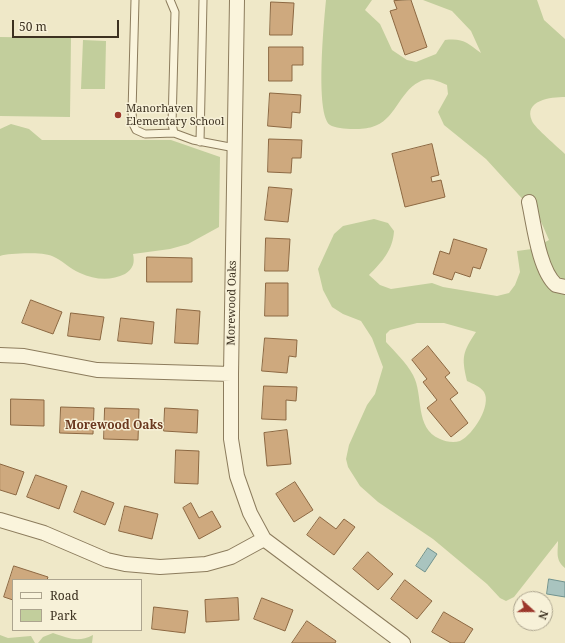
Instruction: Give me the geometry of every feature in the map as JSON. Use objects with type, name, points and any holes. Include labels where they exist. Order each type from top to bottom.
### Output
[{"type":"street","name":"Morewood Oaks","points":[[237,0],[231,439],[234,467],[250,513],[264,539]]},
{"type":"street","points":[[529,202],[541,253],[547,270],[556,286],[565,287]]},
{"type":"street","points":[[0,355],[28,357],[98,370],[231,374]]},
{"type":"street","points":[[0,520],[44,533],[107,560],[125,564],[160,567],[206,564],[231,557],[264,539],[403,643]]},
{"type":"lane","points":[[134,0],[133,124],[136,130],[145,134],[174,133],[200,142],[235,148]]},
{"type":"lane","points":[[170,0],[175,12],[172,124],[174,133]]},
{"type":"lane","points":[[200,142],[203,0]]},
{"type":"green space","points":[[326,0],[372,0],[365,10],[380,24],[392,50],[407,60],[416,62],[436,54],[445,40],[465,42],[481,53],[471,31],[452,11],[423,0],[537,0],[544,20],[565,39],[565,97],[540,101],[531,108],[530,114],[532,121],[537,128],[565,154],[565,568],[558,559],[558,541],[519,591],[513,591],[513,598],[506,601],[500,598],[487,584],[433,539],[378,502],[360,486],[348,467],[346,459],[349,445],[367,405],[375,394],[383,367],[372,338],[361,321],[343,314],[332,307],[323,290],[318,269],[334,234],[343,226],[374,219],[388,223],[394,231],[392,244],[389,250],[369,275],[380,285],[391,289],[432,283],[443,287],[497,296],[509,293],[515,285],[520,272],[517,251],[532,249],[549,240],[539,217],[486,159],[444,125],[438,112],[448,94],[447,85],[429,79],[422,80],[406,92],[392,113],[386,119],[380,124],[372,127],[351,129],[339,128],[330,125],[325,117],[323,104],[322,46]],"holes":[[[417,323],[444,323],[476,332],[464,355],[464,366],[467,381],[476,385],[484,392],[486,398],[483,412],[480,419],[465,438],[455,442],[440,439],[432,434],[426,427],[413,375],[404,361],[386,342],[386,334],[390,330]]]},
{"type":"green space","points":[[0,37],[71,38],[70,117],[0,116]]},
{"type":"green space","points":[[83,40],[106,41],[105,89],[81,89]]},
{"type":"green space","points":[[11,124],[29,129],[42,140],[171,140],[220,157],[219,227],[188,244],[170,249],[133,254],[134,260],[132,268],[125,274],[109,279],[97,278],[76,271],[52,256],[26,253],[0,256],[0,129]]},
{"type":"green space","points":[[53,633],[73,639],[83,639],[93,635],[92,643],[38,643],[43,637]]},
{"type":"green space","points":[[0,635],[8,638],[31,636],[35,643],[0,643]]},
{"type":"water","points":[[428,548],[437,554],[425,572],[416,566]]},
{"type":"water","points":[[549,579],[565,582],[565,597],[553,595],[553,591],[547,591]]},
{"type":"building","points":[[411,0],[427,47],[405,55],[390,11],[397,9],[394,1]]},
{"type":"building","points":[[271,2],[294,3],[292,35],[270,35]]},
{"type":"building","points":[[269,47],[303,47],[303,65],[292,65],[292,81],[269,81]]},
{"type":"building","points":[[270,93],[301,95],[300,113],[292,112],[291,128],[268,126]]},
{"type":"building","points":[[269,139],[302,140],[301,158],[292,158],[291,173],[268,172]]},
{"type":"building","points":[[432,144],[439,175],[431,177],[432,182],[441,180],[445,197],[405,207],[392,154]]},
{"type":"building","points":[[269,187],[292,189],[288,222],[265,220]]},
{"type":"building","points":[[266,238],[290,239],[288,271],[265,271]]},
{"type":"building","points":[[454,239],[487,249],[480,269],[473,267],[470,277],[455,272],[452,280],[433,274],[440,251],[449,254]]},
{"type":"building","points":[[147,257],[192,258],[192,282],[147,282]]},
{"type":"building","points":[[266,283],[288,283],[288,316],[265,316]]},
{"type":"building","points":[[31,300],[62,312],[53,334],[22,323]]},
{"type":"building","points":[[177,309],[200,311],[198,344],[175,343]]},
{"type":"building","points":[[71,313],[104,317],[100,340],[68,336]]},
{"type":"building","points":[[121,318],[154,322],[152,344],[118,341]]},
{"type":"building","points":[[265,338],[297,340],[296,357],[289,356],[287,373],[262,371]]},
{"type":"building","points":[[428,346],[450,373],[445,377],[458,393],[450,399],[468,423],[451,437],[427,408],[437,400],[423,382],[427,379],[412,360]]},
{"type":"building","points":[[264,386],[297,387],[296,401],[286,400],[286,420],[262,419]]},
{"type":"building","points":[[11,399],[44,400],[44,426],[11,425]]},
{"type":"building","points":[[61,407],[94,408],[93,434],[60,433]]},
{"type":"building","points":[[105,408],[139,409],[138,440],[104,439]]},
{"type":"building","points":[[165,408],[198,410],[197,433],[164,431]]},
{"type":"building","points":[[287,430],[291,464],[267,466],[264,433]]},
{"type":"building","points":[[176,450],[199,451],[198,484],[175,483]]},
{"type":"building","points":[[0,464],[24,472],[16,495],[0,490]]},
{"type":"building","points":[[36,475],[67,486],[59,509],[27,497]]},
{"type":"building","points":[[295,482],[313,510],[294,522],[276,494]]},
{"type":"building","points":[[82,491],[114,503],[105,525],[74,512]]},
{"type":"building","points":[[191,503],[199,518],[212,511],[221,527],[199,539],[183,508]]},
{"type":"building","points":[[125,506],[158,514],[152,539],[119,531]]},
{"type":"building","points":[[320,517],[336,529],[344,519],[355,527],[334,555],[307,535]]},
{"type":"building","points":[[368,552],[393,574],[378,590],[353,569]]},
{"type":"building","points":[[14,566],[48,577],[47,579],[12,579],[12,600],[4,597]]},
{"type":"building","points":[[405,580],[432,601],[417,619],[391,599]]},
{"type":"building","points":[[238,598],[239,620],[206,622],[205,600]]},
{"type":"building","points":[[262,598],[293,610],[285,631],[254,619]]},
{"type":"building","points":[[154,607],[188,611],[185,633],[152,629]]},
{"type":"building","points":[[444,612],[473,629],[464,643],[451,643],[432,632]]},
{"type":"building","points":[[307,621],[336,641],[335,643],[292,643]]},
{"type":"place","name":"Manorhaven Elementary School","points":[[118,115]]},
{"type":"district","name":"Morewood Oaks","points":[[114,426]]}]
